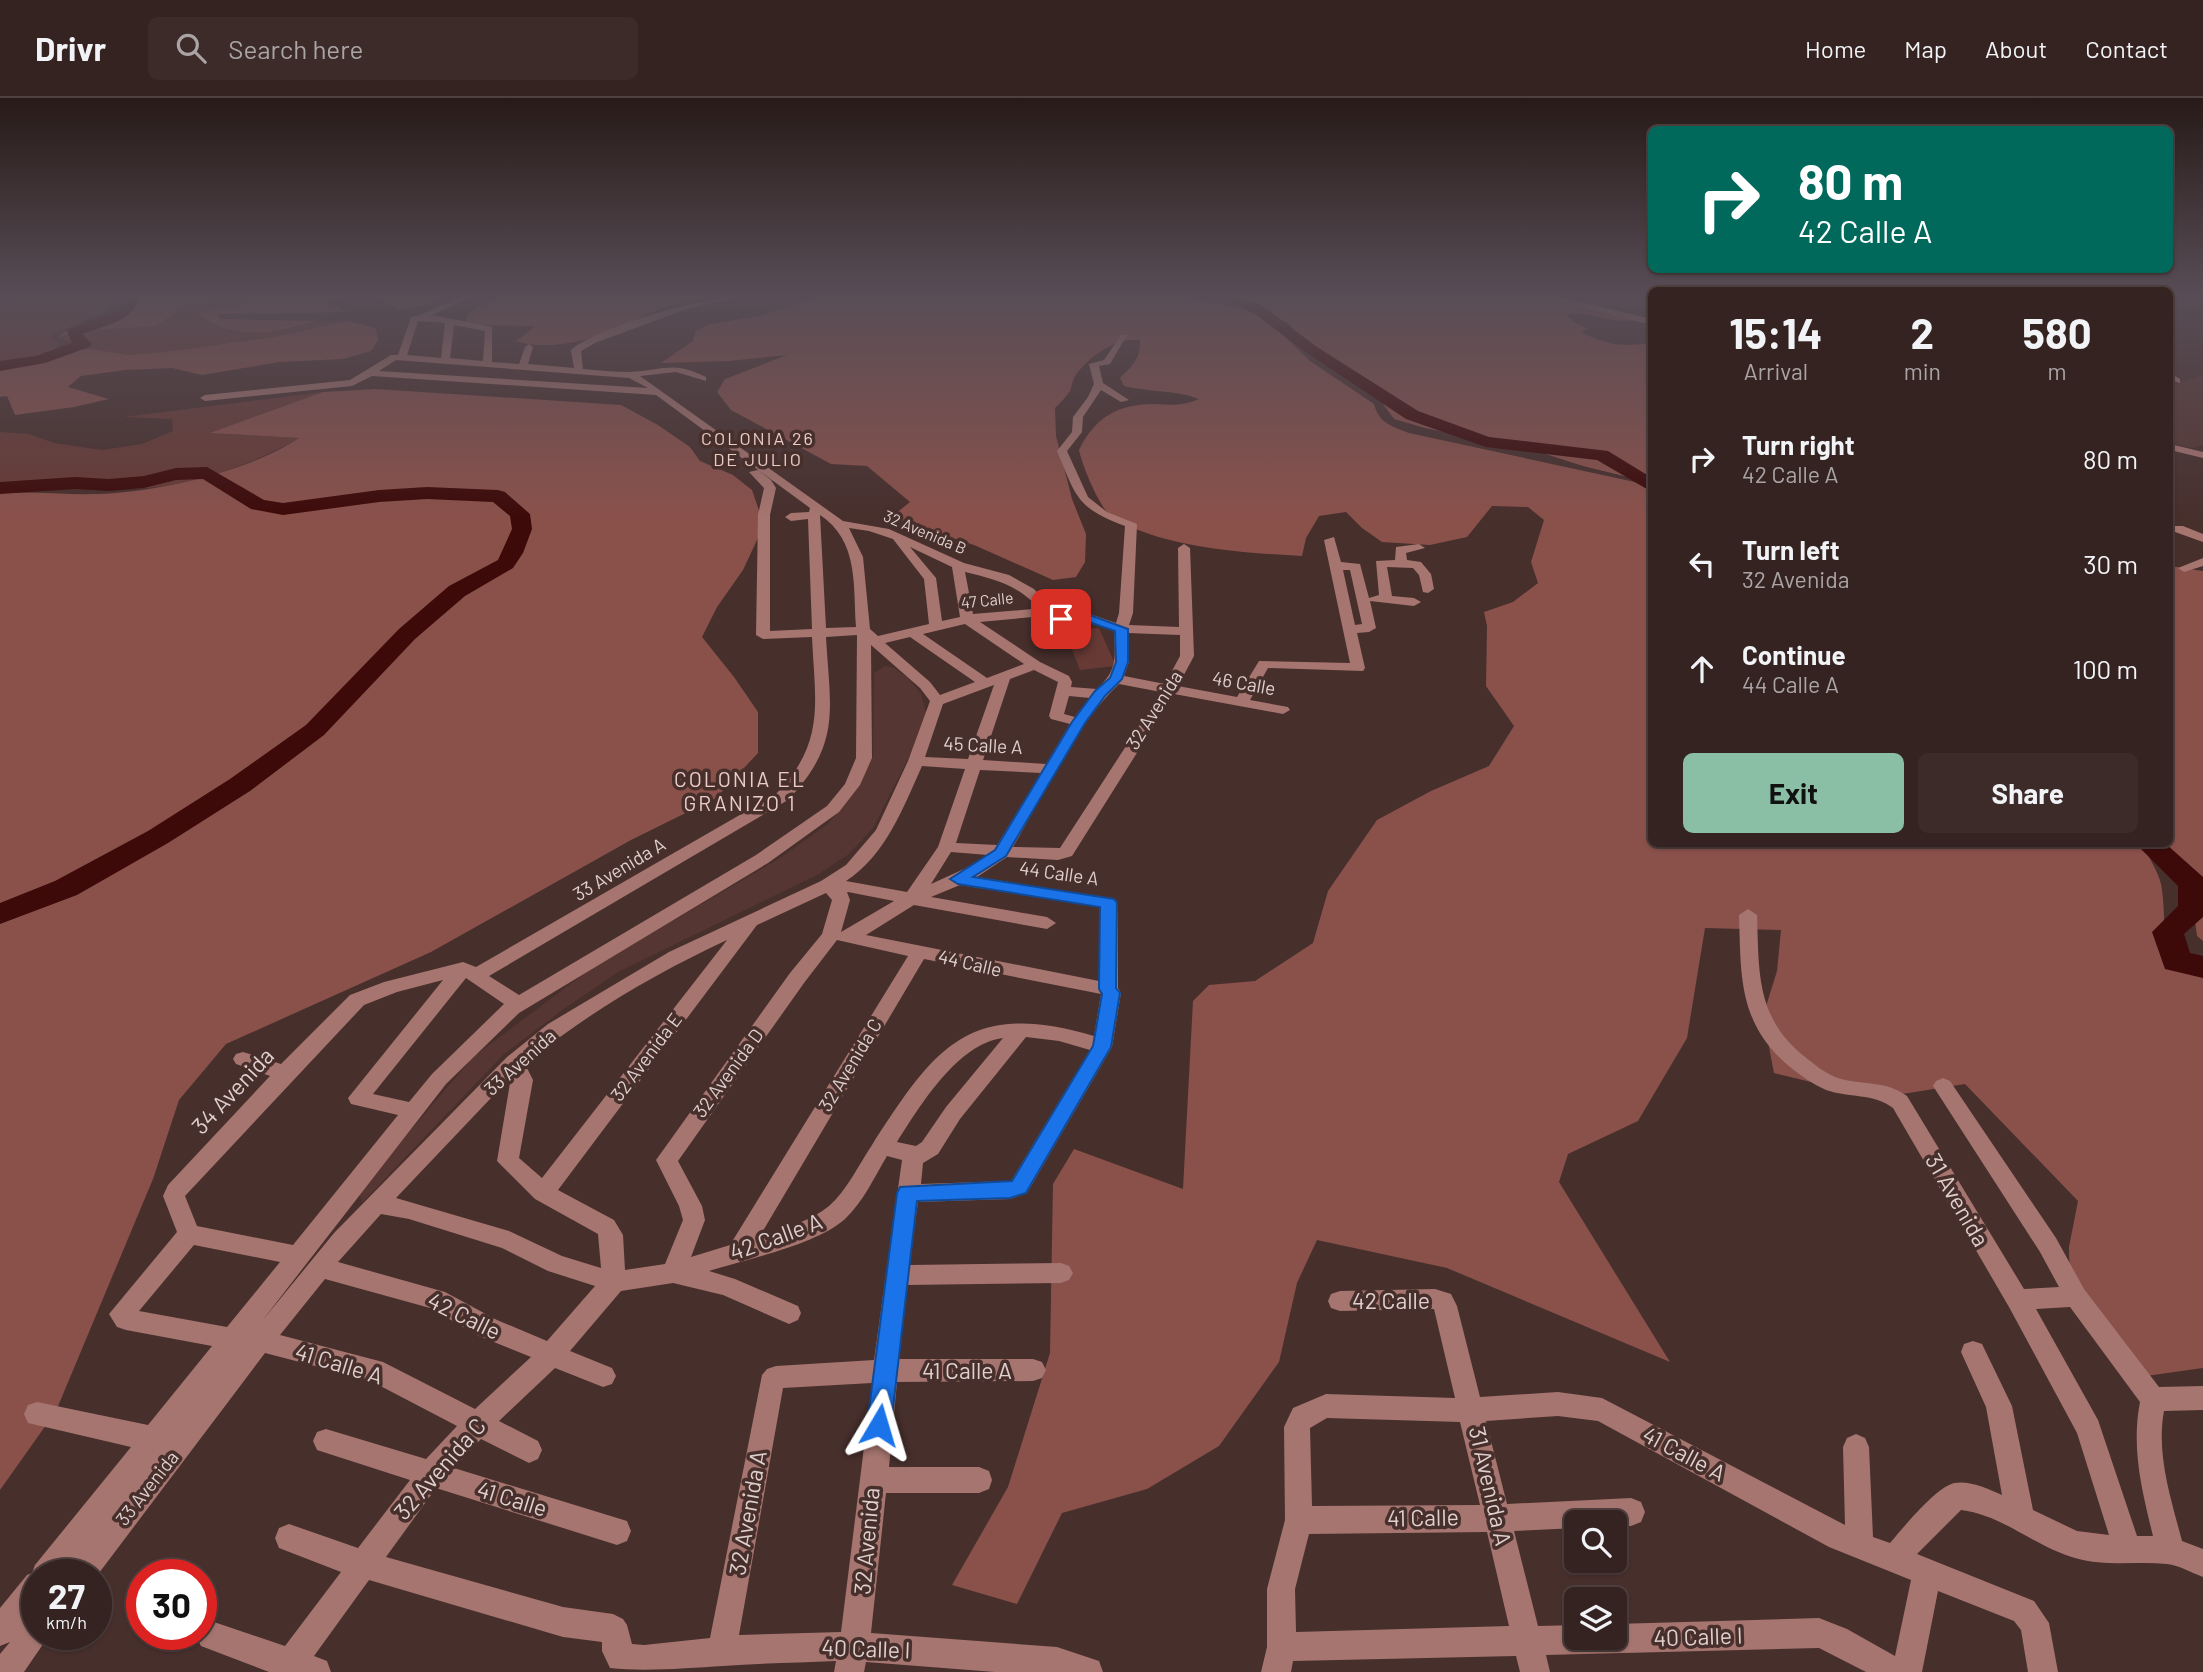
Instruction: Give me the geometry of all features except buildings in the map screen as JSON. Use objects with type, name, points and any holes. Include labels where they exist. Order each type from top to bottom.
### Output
[{"type":"street","name":"33 Avenida","points":[[370,373],[374,369]]},
{"type":"street","name":"33 Avenida","points":[[58,1559],[439,1079],[518,1004],[762,859],[832,809],[852,785],[864,758],[872,644],[857,556],[840,524],[815,511],[727,440],[631,375],[571,369]]},
{"type":"street","points":[[631,375],[663,369]]},
{"type":"street","points":[[680,369],[690,371],[703,379]]},
{"type":"street","points":[[840,937],[912,899],[958,879],[1001,853],[1079,722],[1100,694],[1116,679],[1122,662],[1121,629],[1126,613],[1131,524],[1103,514],[1083,499],[1062,451],[1077,432],[1078,417],[1093,398],[1099,384],[1095,369]]},
{"type":"street","points":[[205,398],[352,383],[370,373],[658,392]]},
{"type":"street","points":[[1099,384],[1116,381]]},
{"type":"street","points":[[1099,384],[1124,400]]},
{"type":"street","name":"47 Calle","points":[[727,440],[720,444],[719,448],[763,479],[770,488],[764,515],[762,635],[818,633],[872,644],[967,619],[1033,613],[1053,623],[1087,617],[1121,629],[1186,631]]},
{"type":"street","points":[[2173,448],[2203,455]]},
{"type":"street","points":[[791,517],[815,511]]},
{"type":"street","name":"33 Avenida A","points":[[469,972],[610,899],[782,797],[814,758],[823,725],[815,511]]},
{"type":"street","name":"32 Avenida B","points":[[840,524],[864,525],[958,566],[1004,577],[1033,595],[1053,623]]},
{"type":"street","points":[[2179,528],[2203,538]]},
{"type":"street","points":[[894,536],[930,578],[936,626]]},
{"type":"street","points":[[1242,701],[1264,664],[1358,668],[1331,540]]},
{"type":"street","name":"32 Avenida","points":[[1001,853],[1062,855],[1169,690],[1187,656],[1184,548]]},
{"type":"street","points":[[1401,563],[1400,550],[1419,548]]},
{"type":"street","points":[[2184,568],[2203,562]]},
{"type":"street","points":[[1386,600],[1379,566],[1401,563],[1417,565],[1425,574],[1428,589]]},
{"type":"street","points":[[958,566],[967,619],[1063,685],[1100,694]]},
{"type":"street","points":[[1337,566],[1356,567],[1364,598],[1369,628],[1349,629]]},
{"type":"street","points":[[1364,598],[1414,602]]},
{"type":"street","points":[[912,632],[987,684]]},
{"type":"street","points":[[872,644],[925,685],[937,701],[1035,665]]},
{"type":"street","points":[[912,899],[946,847],[1003,677]]},
{"type":"street","name":"46 Calle","points":[[1116,679],[1283,710]]},
{"type":"street","points":[[1063,685],[1056,716],[1079,722]]},
{"type":"street","name":"33 Avenida","points":[[92,1559],[342,1240],[514,1062],[555,1029],[676,956],[750,921],[831,888],[852,869],[884,831],[916,761],[937,701]]},
{"type":"street","name":"45 Calle A","points":[[916,761],[1049,769]]},
{"type":"street","points":[[946,847],[1001,853]]},
{"type":"street","name":"44 Calle A","points":[[958,879],[1108,903],[1108,989]]},
{"type":"street","points":[[831,888],[846,886],[1047,923]]},
{"type":"street","name":"32 Avenida D","points":[[673,1273],[694,1220],[694,1212],[667,1160],[797,978],[840,937],[841,900],[831,888]]},
{"type":"street","name":"31 Avenida","points":[[1748,915],[1751,978],[1758,1020],[1777,1045],[1816,1076],[1836,1085],[1894,1095],[1900,1102],[2018,1300],[2089,1429],[2127,1549]]},
{"type":"street","name":"32 Avenida E","points":[[543,1193],[750,921]]},
{"type":"street","name":"44 Calle","points":[[840,937],[920,951],[1004,971],[1108,989]]},
{"type":"street","name":"32 Avenida C","points":[[738,1251],[920,951]]},
{"type":"street","points":[[413,1111],[358,1098],[469,972],[518,1004]]},
{"type":"street","name":"34 Avenida","points":[[189,1234],[174,1196],[176,1191],[357,1000],[391,987],[469,972]]},
{"type":"street","points":[[907,1193],[1010,1190],[1019,1187],[1102,1047],[1111,993],[1108,989]]},
{"type":"street","name":"32 Avenida","points":[[850,1659],[861,1603],[872,1480],[909,1176],[917,1155],[930,1148],[953,1113],[1020,1031]]},
{"type":"street","name":"42 Calle A","points":[[377,1204],[409,1210],[509,1241],[556,1264],[614,1282],[673,1273],[796,1234],[834,1215],[848,1201],[932,1077],[965,1046],[982,1035],[1020,1031],[1062,1035],[1102,1047]]},
{"type":"street","points":[[243,1059],[285,1073]]},
{"type":"street","points":[[514,1062],[523,1080],[508,1161],[543,1193],[606,1227],[611,1235],[614,1282]]},
{"type":"street","points":[[1943,1086],[2048,1245],[2076,1296],[2153,1399]]},
{"type":"street","points":[[884,1147],[917,1155]]},
{"type":"street","points":[[233,1339],[127,1318],[121,1314],[189,1234],[298,1256]]},
{"type":"street","name":"42 Calle","points":[[321,1268],[436,1299],[488,1328],[603,1376]]},
{"type":"street","points":[[673,1273],[727,1286],[789,1313]]},
{"type":"street","points":[[896,1275],[1061,1273]]},
{"type":"street","name":"32 Avenida C","points":[[297,1669],[362,1564],[431,1473],[478,1423],[550,1356],[614,1282]]},
{"type":"street","points":[[2018,1300],[2076,1296]]},
{"type":"street","name":"42 Calle","points":[[1340,1301],[1442,1301]]},
{"type":"street","name":"31 Avenida A","points":[[1442,1301],[1472,1410],[1535,1672]]},
{"type":"street","name":"41 Calle A","points":[[260,1342],[374,1370],[529,1450]]},
{"type":"street","points":[[1973,1352],[1998,1406],[2020,1516]]},
{"type":"street","name":"41 Calle A","points":[[776,1377],[885,1371],[1033,1370]]},
{"type":"street","name":"32 Avenida A","points":[[721,1651],[732,1605],[771,1383],[776,1377]]},
{"type":"street","points":[[2153,1399],[2203,1398]]},
{"type":"street","points":[[2153,1399],[2147,1419],[2150,1461],[2170,1550]]},
{"type":"street","name":"41 Calle A","points":[[1299,1520],[1297,1427],[1302,1417],[1313,1410],[1326,1406],[1472,1410],[1558,1404],[1602,1410],[1860,1547],[2024,1611],[2034,1623],[2043,1672]]},
{"type":"street","points":[[37,1414],[153,1439]]},
{"type":"street","name":"41 Calle","points":[[327,1441],[617,1531]]},
{"type":"street","points":[[1856,1447],[1860,1547]]},
{"type":"street","points":[[872,1480],[979,1479]]},
{"type":"street","points":[[1894,1560],[1923,1526],[1956,1496],[2020,1516],[2052,1535],[2078,1545],[2170,1550],[2203,1563]]},
{"type":"street","name":"41 Calle","points":[[1299,1520],[1632,1512]]},
{"type":"street","points":[[1279,1659],[1281,1589],[1299,1520]]},
{"type":"street","points":[[289,1538],[362,1564],[563,1622],[613,1629],[617,1635],[618,1655],[640,1666]]},
{"type":"street","points":[[1907,1672],[1927,1572]]},
{"type":"street","points":[[0,1631],[21,1605]]},
{"type":"street","name":"40 Calle I","points":[[1279,1659],[1527,1642],[1819,1633],[1837,1639],[1895,1672]]},
{"type":"street","points":[[217,1638],[297,1669]]},
{"type":"street","points":[[5,1672],[22,1650]]},
{"type":"street","name":"40 Calle I","points":[[640,1666],[721,1651],[850,1659],[1057,1662],[1088,1672]]},
{"type":"shaded area","points":[[0,369],[138,369],[81,376],[68,387],[109,399],[74,407],[15,415],[7,396],[0,397]]},
{"type":"shaded area","points":[[178,369],[235,369],[202,375]]},
{"type":"shaded area","points":[[750,369],[1081,369],[1075,376],[1070,391],[1055,408],[1056,436],[1072,499],[1086,534],[1085,562],[1076,577],[1053,580],[974,545],[890,518],[910,502],[867,466],[831,464],[731,410],[717,392],[725,379]]},
{"type":"shaded area","points":[[1323,369],[1374,404],[1379,416],[1387,423],[1409,433],[1635,482],[1648,488],[1648,847],[2144,847],[2161,884],[2166,938],[2170,949],[2176,959],[2203,977],[2203,1368],[2146,1376],[2070,1296],[2069,1247],[2078,1201],[1965,1084],[1877,1098],[1774,1073],[1763,1016],[1777,971],[1781,930],[1705,928],[1687,1038],[1638,1121],[1568,1154],[1559,1182],[1670,1362],[1447,1268],[1317,1240],[1297,1283],[1279,1362],[1219,1446],[1147,1489],[1062,1513],[1017,1604],[952,1585],[1008,1487],[1050,1353],[1053,1184],[1074,1149],[1183,1189],[1193,1001],[1209,985],[1255,981],[1313,943],[1328,891],[1377,820],[1431,791],[1489,766],[1514,726],[1486,686],[1487,626],[1484,612],[1513,602],[1538,583],[1531,562],[1544,520],[1528,507],[1492,506],[1467,537],[1430,545],[1382,542],[1346,512],[1319,516],[1306,538],[1302,556],[1255,553],[1179,542],[1155,536],[1112,517],[1097,496],[1079,450],[1092,429],[1119,410],[1142,405],[1183,404],[1199,399],[1124,386],[1120,378],[1128,370]]},
{"type":"shaded area","points":[[1346,369],[1648,369],[1648,482],[1530,449],[1425,428],[1394,419],[1374,392]]},
{"type":"shaded area","points":[[2203,375],[2203,445],[2192,448],[2173,444],[2173,384]]},
{"type":"shaded area","points":[[376,389],[621,405],[658,425],[690,447],[700,461],[733,475],[752,490],[764,525],[743,570],[717,607],[702,637],[758,712],[758,753],[716,798],[631,840],[431,952],[226,1044],[179,1100],[153,1179],[56,1411],[0,1490],[0,493],[121,492],[202,478],[255,461],[299,438],[210,433],[323,392]]},
{"type":"shaded area","points":[[323,392],[212,433],[300,438],[245,464],[206,477],[166,486],[128,489],[0,488],[0,432],[29,434],[54,443],[102,450],[142,444],[173,431],[172,419],[123,417]]},
{"type":"shaded area","points":[[2173,566],[2203,571],[2203,941],[2197,936],[2187,884],[2165,854],[2156,847],[2173,847]]},
{"type":"shaded area","points":[[1099,628],[1116,666],[1080,670],[1065,632]]},
{"type":"shaded area","points":[[885,666],[894,668],[908,678],[921,694],[926,713],[922,731],[873,828],[849,854],[817,875],[618,972],[561,1011],[503,1055],[362,1203],[359,1191],[473,1057],[589,970],[780,858],[829,823],[853,792],[873,757],[874,673]]},
{"type":"waterway","points":[[1342,369],[1412,415],[1486,442],[1602,455],[1648,484]]},
{"type":"waterway","points":[[0,488],[75,483],[109,485],[144,482],[176,474],[207,473],[258,505],[283,509],[379,496],[427,493],[498,496],[520,514],[522,529],[506,564],[457,591],[407,634],[315,730],[240,785],[158,837],[66,888],[0,914]]},
{"type":"waterway","points":[[2153,847],[2193,884],[2193,909],[2168,932],[2176,961],[2203,967]]},
{"type":"district","name":"COLONIA 26 DE JULIO","points":[[758,449]]},
{"type":"district","name":"COLONIA EL GRANIZO 1","points":[[740,792]]},
{"type":"route","points":[[879,1425],[907,1193],[1010,1190],[1019,1187],[1102,1047],[1111,993],[1108,989],[1110,905],[1105,901],[958,879],[1001,853],[1079,722],[1100,694],[1116,679],[1122,662],[1121,629],[1087,617],[1061,619]]}]
